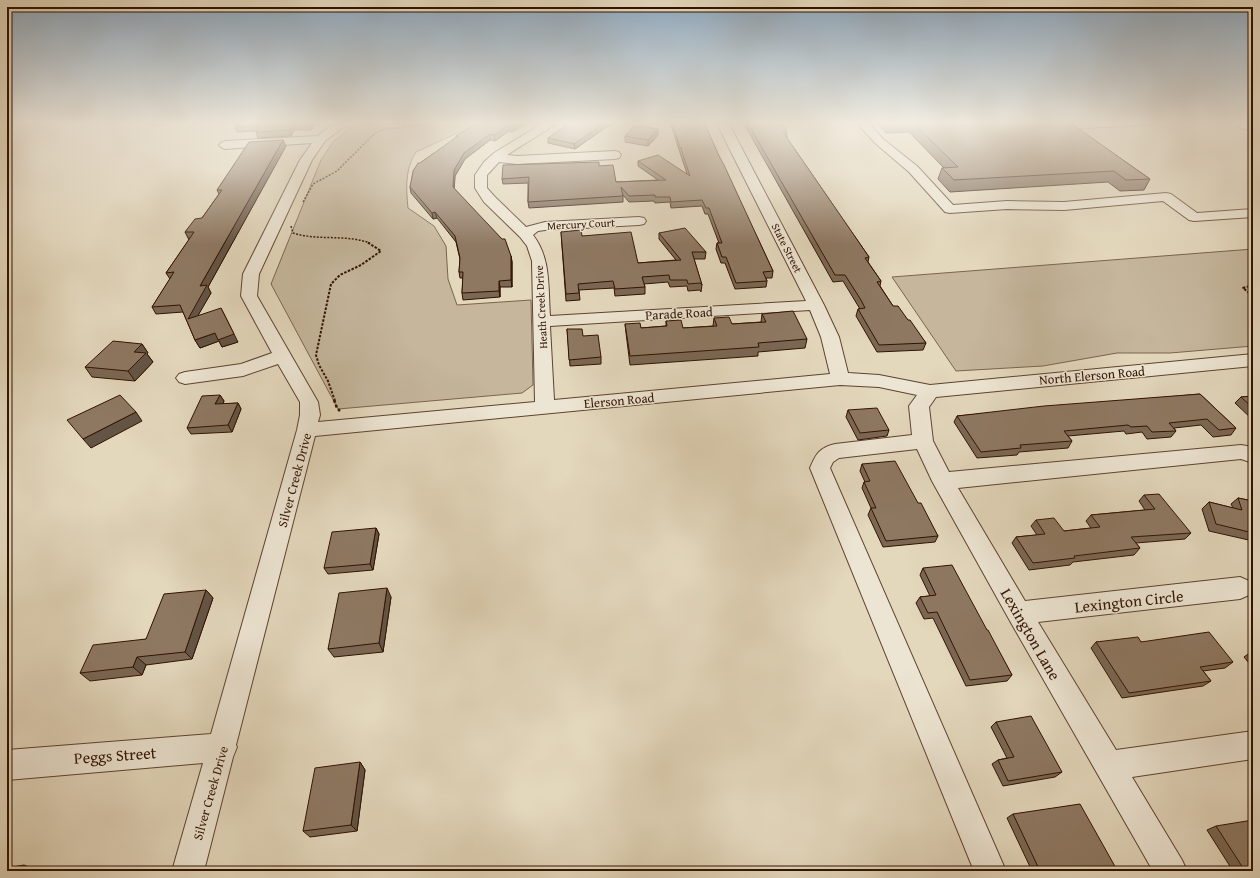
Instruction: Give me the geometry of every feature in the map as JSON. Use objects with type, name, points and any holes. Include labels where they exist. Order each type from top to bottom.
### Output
[{"type":"street","name":"Silver Creek Drive","points":[[188,871],[223,747],[308,430],[310,415],[309,402],[249,296],[251,274],[305,163]]},
{"type":"street","name":"Heath Creek Drive","points":[[489,163],[481,175],[481,188],[489,199],[525,234],[534,246],[539,261],[545,407]]},
{"type":"street","name":"State Street","points":[[743,163],[816,305],[830,337],[840,379]]},
{"type":"street","points":[[906,163],[950,209],[1007,205],[1064,206],[1166,197]]},
{"type":"street","points":[[1154,188],[1194,217],[1253,213]]},
{"type":"street","name":"Mercury Court","points":[[525,234],[534,228],[545,226],[639,221]]},
{"type":"street","name":"Parade Road","points":[[542,321],[816,305]]},
{"type":"street","points":[[185,378],[243,370],[282,356]]},
{"type":"street","name":"North Elerson Road","points":[[930,391],[1253,360]]},
{"type":"street","name":"Elerson Road","points":[[308,430],[840,379],[879,381],[930,391]]},
{"type":"street","name":"Lexington Lane","points":[[930,391],[919,406],[922,441],[1018,613],[1171,871]]},
{"type":"street","points":[[922,441],[835,450],[825,458],[820,468],[990,871]]},
{"type":"street","points":[[943,481],[1241,452],[1253,455]]},
{"type":"street","name":"Lexington Circle","points":[[1018,613],[1240,588]]},
{"type":"street","points":[[1109,766],[1253,745]]},
{"type":"street","name":"Peggs Street","points":[[7,766],[43,761],[223,747]]},
{"type":"path","points":[[303,202],[313,184],[337,171],[345,163]]},
{"type":"path","points":[[292,221],[291,228],[293,233],[299,236],[309,238],[351,238],[363,241],[381,251],[361,265],[333,280],[318,343],[316,355],[319,365],[328,381],[337,408],[341,412],[351,414],[351,426]]},
{"type":"path","points":[[1253,285],[1243,288],[1253,296]]},
{"type":"shaded area","points":[[320,163],[411,163],[407,179],[408,208],[434,226],[446,246],[448,279],[457,305],[531,300],[533,385],[522,393],[338,409],[271,284]]},
{"type":"shaded area","points":[[1253,249],[1253,346],[1170,353],[1117,353],[1043,366],[956,371],[892,277]]},
{"type":"building","points":[[235,163],[270,163],[200,286],[207,285],[188,319],[221,308],[234,334],[218,340],[215,333],[195,340],[180,305],[152,307],[174,272],[166,273],[194,232],[185,232],[195,219],[202,218],[222,190],[217,190]]},
{"type":"building","points":[[418,163],[458,163],[454,170],[453,187],[502,239],[505,239],[511,256],[511,280],[499,281],[499,291],[462,293],[463,272],[459,272],[460,258],[455,236],[435,212],[432,213],[410,187],[413,171]]},
{"type":"building","points":[[568,163],[599,163],[599,166],[613,165],[616,182],[666,180],[641,163],[670,163],[690,176],[686,163],[723,163],[773,271],[763,272],[767,281],[736,283],[726,257],[722,257],[717,243],[722,243],[709,208],[706,208],[702,200],[671,202],[670,197],[655,197],[655,195],[629,196],[621,187],[623,196],[528,202],[529,177],[502,179],[503,165]]},
{"type":"building","points":[[771,163],[804,163],[869,257],[865,258],[881,281],[877,282],[893,306],[898,306],[926,343],[879,345],[858,309],[865,308],[861,300],[845,275],[835,275]]},
{"type":"building","points":[[954,163],[1127,163],[1150,179],[1126,180],[1114,171],[954,180],[942,168],[958,167]]},
{"type":"building","points":[[685,228],[706,252],[692,252],[702,285],[700,283],[688,284],[687,280],[670,280],[669,275],[642,277],[645,287],[615,289],[613,281],[578,284],[579,293],[566,294],[561,232],[581,230],[582,236],[631,232],[638,263],[681,260],[659,233]]},
{"type":"building","points":[[793,311],[807,339],[758,343],[759,347],[630,356],[625,324],[640,323],[641,328],[667,326],[666,321],[681,320],[683,328],[717,326],[714,318],[729,317],[732,324],[766,322],[762,314]]},
{"type":"building","points":[[567,329],[582,329],[583,336],[598,335],[601,357],[569,360]]},
{"type":"building","points":[[113,341],[142,344],[134,352],[146,353],[128,371],[85,367]]},
{"type":"building","points":[[1200,394],[1236,428],[1219,430],[1207,419],[1169,423],[1176,431],[1152,432],[1147,426],[1131,427],[1128,425],[1064,431],[1072,441],[1020,445],[1021,448],[981,452],[957,416],[1044,406]]},
{"type":"building","points":[[120,395],[136,412],[83,439],[67,420]]},
{"type":"building","points":[[220,395],[215,404],[238,403],[228,425],[187,428],[202,396]]},
{"type":"building","points":[[1253,396],[1253,408],[1241,397]]},
{"type":"building","points":[[877,408],[889,430],[860,433],[848,410]]},
{"type":"building","points":[[895,461],[918,503],[921,503],[938,536],[886,541],[871,508],[876,508],[864,482],[870,481],[862,464]]},
{"type":"building","points":[[1159,494],[1191,533],[1131,537],[1140,548],[1074,556],[1075,558],[1033,563],[1016,537],[1045,534],[1036,520],[1054,518],[1064,531],[1100,527],[1091,515],[1155,509],[1144,495]]},
{"type":"building","points":[[1238,498],[1253,501],[1253,533],[1216,524],[1209,502],[1242,510]]},
{"type":"building","points":[[376,528],[370,564],[324,568],[332,532]]},
{"type":"building","points":[[952,565],[1012,675],[970,680],[937,612],[928,613],[920,597],[936,595],[923,568]]},
{"type":"building","points":[[387,588],[379,643],[328,649],[339,593]]},
{"type":"building","points":[[206,590],[185,652],[137,657],[133,667],[80,673],[93,645],[146,639],[164,594]]},
{"type":"building","points":[[1209,632],[1233,662],[1200,667],[1211,681],[1129,693],[1096,642],[1138,637],[1141,642]]},
{"type":"building","points":[[1031,716],[1062,772],[1008,781],[998,760],[1014,757],[996,722]]},
{"type":"building","points":[[360,762],[351,825],[303,831],[315,768]]},
{"type":"building","points":[[1080,804],[1117,870],[1040,871],[1013,814]]},
{"type":"building","points":[[1253,820],[1253,871],[1245,871],[1216,826]]},
{"type":"building","points":[[24,865],[22,871],[7,871],[7,868]]}]
